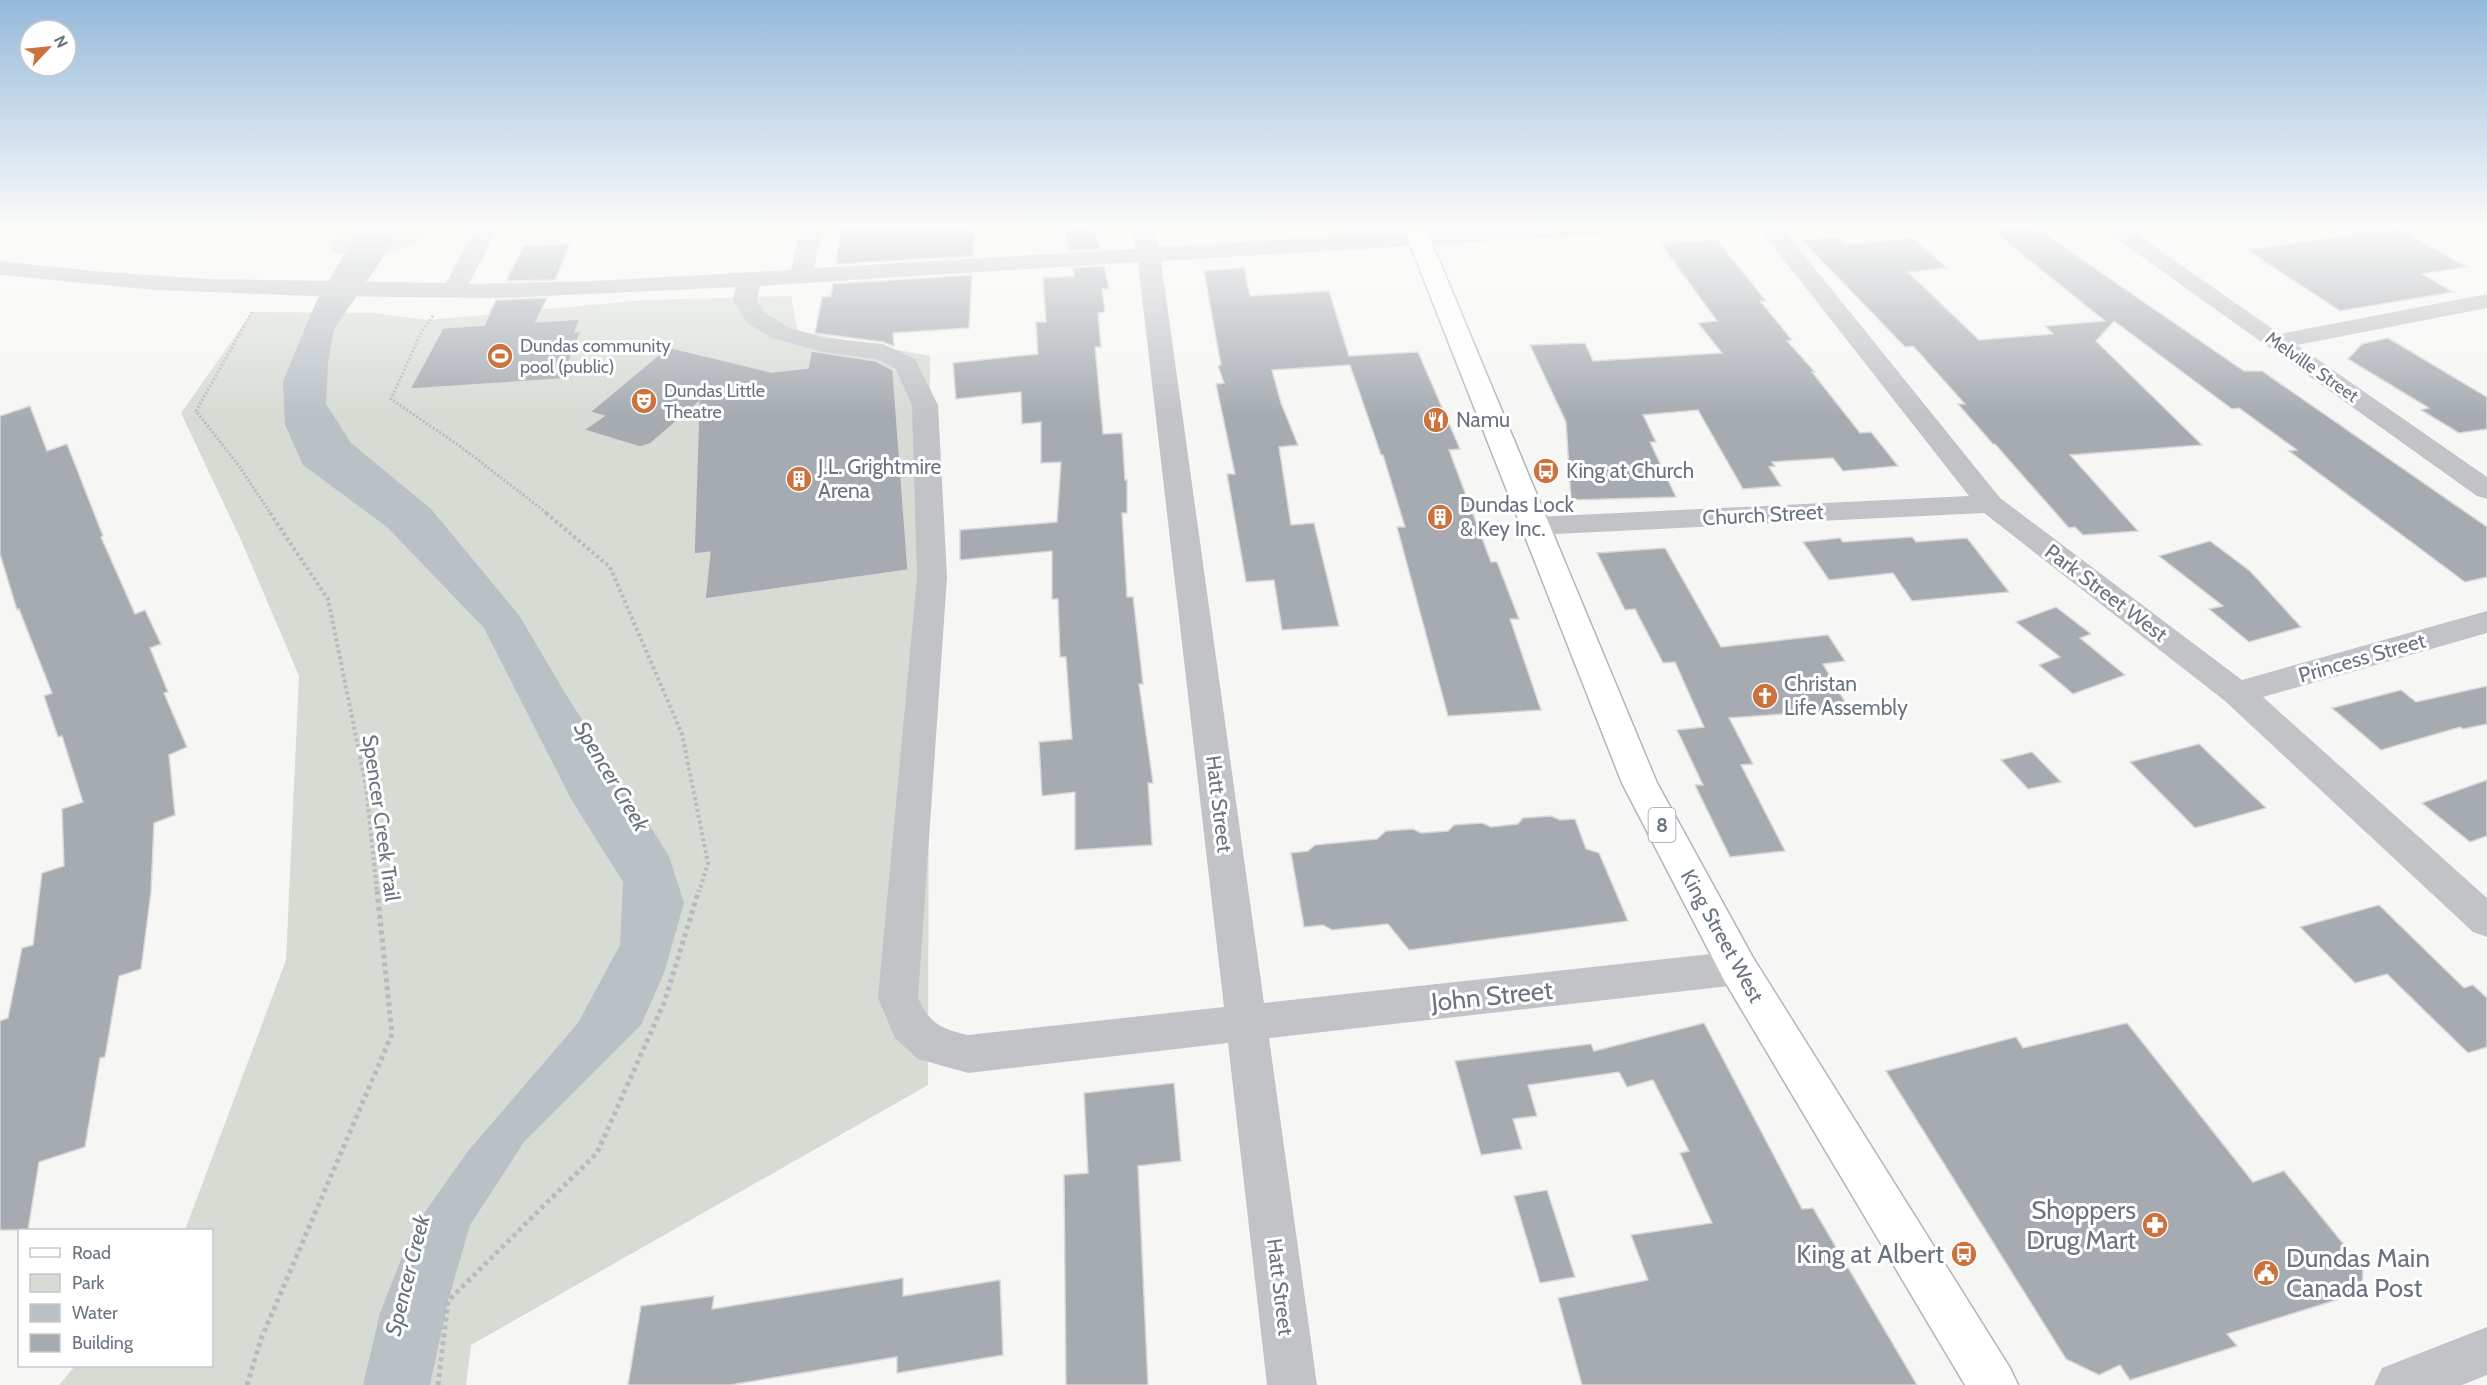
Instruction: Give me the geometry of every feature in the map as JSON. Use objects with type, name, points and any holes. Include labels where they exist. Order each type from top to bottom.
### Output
[{"type":"main road","name":"King Street West","points":[[1439,289],[1640,783],[1738,968],[1993,1385]]},
{"type":"street","points":[[337,289],[406,289]]},
{"type":"street","points":[[463,289],[496,291],[546,289]]},
{"type":"street","name":"John Street","points":[[747,289],[745,301],[755,317],[781,333],[813,342],[883,352],[906,364],[925,405],[932,577],[898,998],[909,1025],[933,1046],[968,1054],[1738,968]]},
{"type":"street","name":"Hatt Street","points":[[1151,289],[1292,1385]]},
{"type":"street","name":"Park Street West","points":[[1818,289],[1990,504],[2237,693],[2487,921]]},
{"type":"street","name":"Melville Street","points":[[2200,289],[2487,490]]},
{"type":"street","points":[[2276,342],[2487,301]]},
{"type":"street","name":"Church Street","points":[[1535,526],[1990,504]]},
{"type":"street","name":"Princess Street","points":[[2237,693],[2487,622]]},
{"type":"street","points":[[2399,1385],[2487,1351]]},
{"type":"path","name":"Spencer Creek Trail","points":[[247,1385],[261,1339],[392,1034],[366,786],[328,599],[239,466],[196,411],[265,289]]},
{"type":"path","points":[[438,1385],[448,1301],[597,1153],[664,1003],[708,863],[682,734],[610,567],[547,513],[495,473],[391,399],[421,333],[454,289]]},
{"type":"green space","points":[[791,296],[798,331],[930,356],[928,1085],[471,1345],[466,1385],[59,1385],[74,1367],[213,1367],[213,1229],[185,1229],[286,960],[299,676],[241,540],[181,413],[252,312],[373,313],[428,320],[645,300]]},
{"type":"water","name":"Spencer Creek","points":[[324,289],[362,289],[334,329],[328,363],[326,404],[351,443],[431,509],[519,615],[565,693],[669,856],[684,903],[664,973],[641,1025],[524,1142],[470,1225],[448,1301],[430,1385],[363,1385],[380,1313],[413,1229],[468,1151],[578,1023],[620,945],[623,882],[571,799],[484,628],[387,527],[303,465],[285,425],[283,381]]},
{"type":"building","points":[[832,289],[971,289],[969,328],[893,333],[894,346],[883,342],[815,333],[822,297],[831,296]]},
{"type":"building","points":[[1044,289],[1109,289],[1102,289],[1105,312],[1098,313],[1101,347],[1095,347],[1103,434],[1122,433],[1125,480],[1127,480],[1127,513],[1122,513],[1127,597],[1133,597],[1143,684],[1139,684],[1153,783],[1148,783],[1152,845],[1075,850],[1075,792],[1042,796],[1039,742],[1072,739],[1066,657],[1060,657],[1058,599],[1052,599],[1052,551],[960,560],[960,530],[1057,522],[1061,462],[1041,463],[1041,422],[1022,424],[1021,392],[956,399],[953,363],[1038,354],[1036,322],[1046,322]]},
{"type":"building","points":[[1207,289],[1248,289],[1250,296],[1329,291],[1349,356],[1418,352],[1460,449],[1449,450],[1491,562],[1497,562],[1519,619],[1510,619],[1541,710],[1448,716],[1397,527],[1405,527],[1383,455],[1381,455],[1350,365],[1272,370],[1281,403],[1298,445],[1279,447],[1291,525],[1314,523],[1339,626],[1282,630],[1274,580],[1246,582],[1227,474],[1235,474],[1216,384],[1224,383],[1218,366],[1221,365]]},
{"type":"building","points":[[1693,289],[1756,289],[1766,301],[1760,301],[1792,340],[1787,341],[1815,372],[1812,372],[1860,433],[1871,432],[1898,466],[1843,471],[1833,458],[1772,462],[1775,466],[1769,467],[1781,486],[1743,489],[1698,410],[1643,415],[1656,442],[1650,442],[1676,497],[1571,500],[1566,422],[1530,345],[1585,343],[1593,361],[1722,353],[1698,323],[1717,321]]},
{"type":"building","points":[[1849,289],[1925,289],[1979,340],[2053,334],[2045,326],[2105,321],[2065,289],[2124,289],[2244,371],[2262,371],[2487,527],[2487,577],[2465,582],[2289,451],[2297,450],[2239,408],[2232,409],[2114,321],[2096,341],[2202,445],[2070,455],[2138,531],[2083,535],[2075,527],[2069,528],[1993,444],[1958,404],[1965,404],[1913,346],[1905,347]]},
{"type":"building","points":[[2306,289],[2447,289],[2453,292],[2340,311]]},
{"type":"building","name":"Dundas community pool (public)","points":[[547,298],[536,322],[580,319],[575,332],[581,331],[562,379],[410,389],[443,328],[484,325],[496,300]]},
{"type":"building","points":[[2388,338],[2487,397],[2487,429],[2459,433],[2421,410],[2429,408],[2348,359],[2362,344]]},
{"type":"building","name":"J.L. Grightmire Arena","points":[[668,347],[771,372],[808,368],[811,351],[876,361],[893,370],[908,570],[705,599],[710,552],[694,554],[699,402],[650,444],[640,447],[584,430],[604,416],[590,412]]},
{"type":"building","points":[[30,406],[47,451],[67,444],[103,536],[101,537],[135,614],[145,610],[161,644],[150,648],[168,692],[164,693],[187,747],[169,755],[175,815],[154,823],[151,892],[141,969],[119,976],[105,1057],[100,1058],[85,1147],[39,1162],[28,1229],[18,1230],[0,1230],[0,1021],[8,1018],[22,948],[33,945],[42,873],[64,866],[62,809],[83,802],[62,736],[58,737],[44,696],[52,693],[19,609],[17,610],[0,554],[0,416]]},
{"type":"building","points":[[1912,537],[1916,542],[1967,538],[2009,592],[1912,601],[1893,573],[1829,580],[1803,542],[1840,538],[1843,542]]},
{"type":"building","points":[[2210,541],[2250,571],[2301,627],[2249,642],[2209,609],[2223,606],[2159,556]]},
{"type":"building","points":[[1665,548],[1721,647],[1828,635],[1845,661],[1823,664],[1849,709],[1729,718],[1753,764],[1741,765],[1785,851],[1730,857],[1695,785],[1703,785],[1677,730],[1704,727],[1675,662],[1663,663],[1635,609],[1625,610],[1597,553]]},
{"type":"building","points":[[2056,607],[2091,634],[2080,638],[2125,675],[2073,694],[2039,665],[2060,657],[2016,622]]},
{"type":"building","points":[[2487,686],[2487,724],[2463,729],[2460,727],[2381,750],[2332,708],[2401,690],[2416,702]]},
{"type":"building","points":[[2199,744],[2266,808],[2195,828],[2130,762]]},
{"type":"building","points":[[2032,752],[2061,782],[2028,789],[2001,760]]},
{"type":"building","points":[[2487,780],[2487,836],[2470,842],[2422,803]]},
{"type":"building","points":[[1551,816],[1560,820],[1575,819],[1586,849],[1599,853],[1628,921],[1409,950],[1388,924],[1332,930],[1323,925],[1304,927],[1291,853],[1308,851],[1315,845],[1377,839],[1386,831],[1413,829],[1421,833],[1448,831],[1454,825],[1482,823],[1491,827],[1518,824],[1523,818]]},
{"type":"building","points":[[2379,905],[2464,988],[2473,985],[2487,998],[2487,1047],[2468,1053],[2387,974],[2355,983],[2300,927]]},
{"type":"building","points":[[1704,1023],[1802,1209],[1813,1208],[1917,1385],[1582,1385],[1558,1298],[1648,1280],[1631,1235],[1712,1223],[1680,1153],[1689,1151],[1653,1080],[1627,1087],[1619,1072],[1528,1085],[1537,1116],[1513,1119],[1522,1149],[1481,1155],[1455,1061],[1591,1044],[1594,1051]]},
{"type":"building","name":"Shoppers Drug Mart","points":[[2127,1023],[2253,1182],[2284,1171],[2363,1268],[2362,1292],[2227,1334],[2237,1346],[2130,1380],[2120,1365],[2099,1375],[2066,1359],[1886,1071],[2016,1037],[2023,1048]]},
{"type":"building","points":[[1174,1083],[1181,1161],[1138,1166],[1148,1385],[1066,1385],[1064,1175],[1088,1173],[1084,1093]]},
{"type":"building","points":[[1547,1190],[1575,1277],[1540,1283],[1514,1196]]},
{"type":"building","points":[[903,1278],[903,1296],[1000,1280],[1003,1355],[897,1373],[897,1357],[730,1385],[628,1385],[641,1306],[714,1296],[712,1309]]},
{"type":"place","name":"Dundas community pool (public)","points":[[500,356]]},
{"type":"place","name":"Dundas Little Theatre","points":[[644,401]]},
{"type":"place","name":"Namu","points":[[1436,420]]},
{"type":"place","name":"King at Church","points":[[1546,471]]},
{"type":"place","name":"J.L. Grightmire Arena","points":[[799,479]]},
{"type":"place","name":"Dundas Lock & Key Inc.","points":[[1440,517]]},
{"type":"place","name":"Christan Life Assembly","points":[[1765,696]]},
{"type":"place","name":"Shoppers Drug Mart","points":[[2155,1225]]},
{"type":"place","name":"King at Albert","points":[[1964,1254]]},
{"type":"place","name":"Dundas Main Canada Post","points":[[2266,1273]]}]
